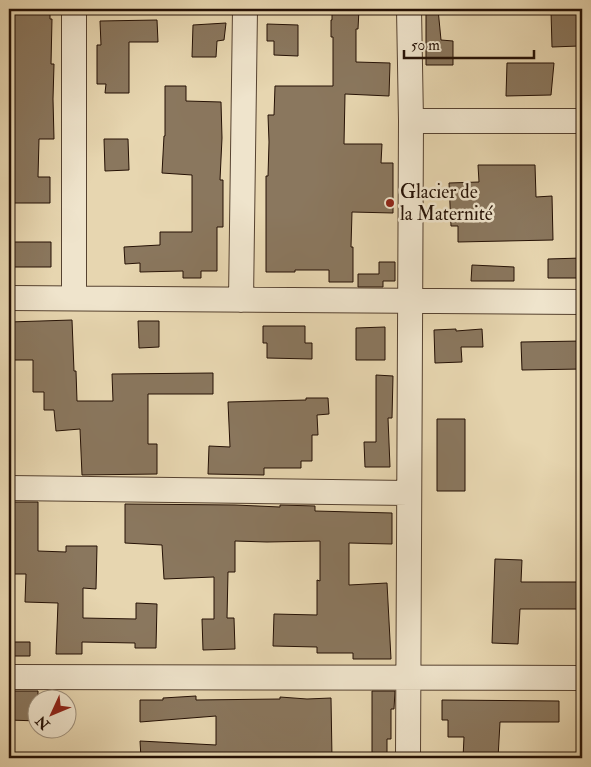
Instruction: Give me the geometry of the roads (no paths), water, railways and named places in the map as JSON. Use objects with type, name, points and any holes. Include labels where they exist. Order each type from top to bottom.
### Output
[{"type":"street","points":[[74,9],[74,298]]},
{"type":"street","points":[[241,300],[245,9]]},
{"type":"street","points":[[408,758],[411,121],[409,9]]},
{"type":"street","points":[[411,121],[582,122]]},
{"type":"street","points":[[9,298],[582,302]]},
{"type":"street","points":[[9,488],[408,493]]},
{"type":"street","points":[[9,677],[582,678]]},
{"type":"place","name":"Glacier de la Maternité","points":[[390,203]]}]
